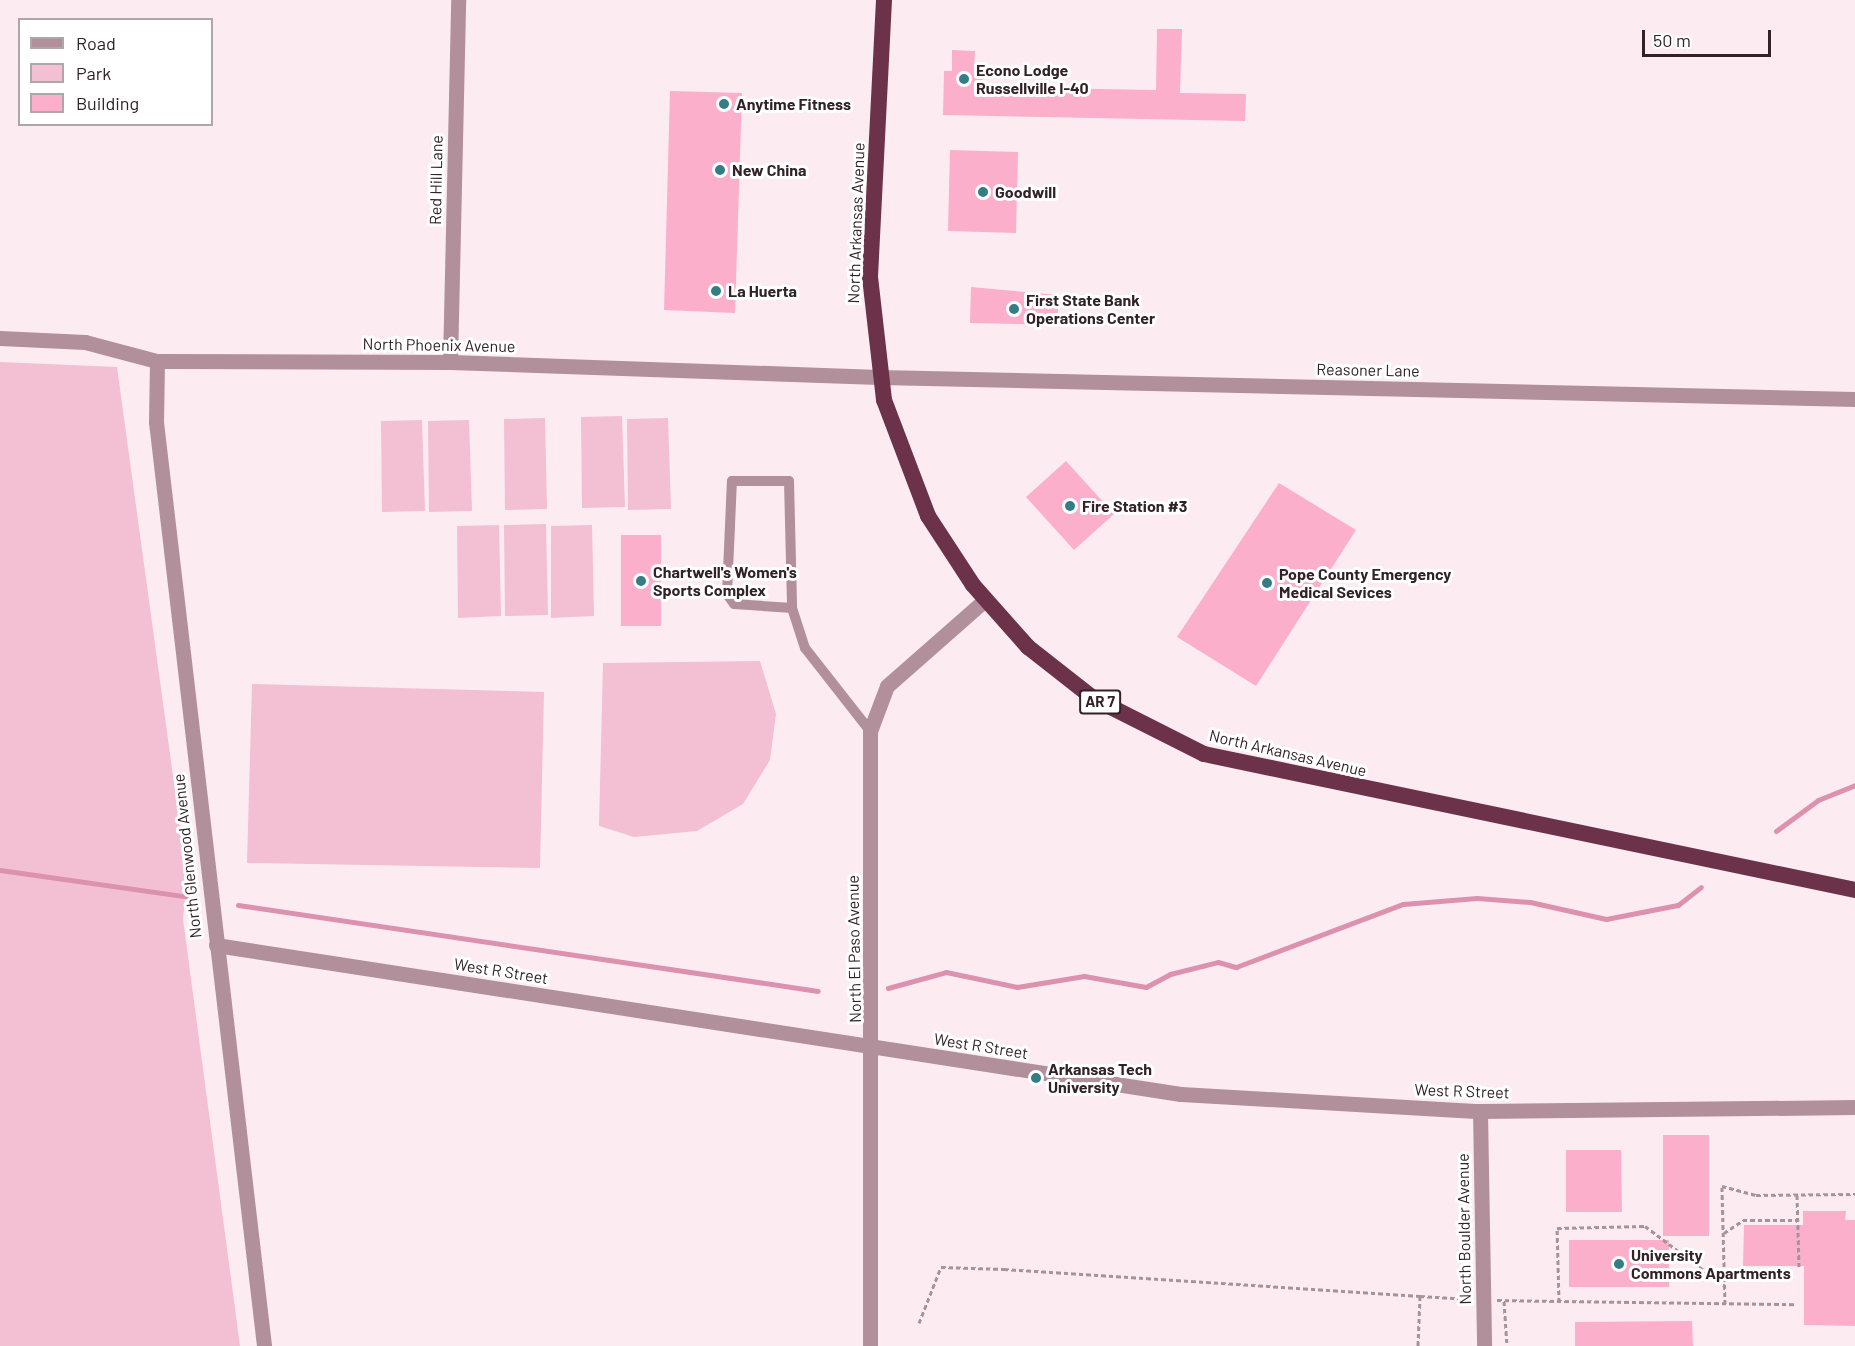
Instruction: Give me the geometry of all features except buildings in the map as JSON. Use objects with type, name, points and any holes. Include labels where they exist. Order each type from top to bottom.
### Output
[{"type":"highway","name":"North Arkansas Avenue","points":[[884,0],[870,277],[879,376],[910,478],[949,552],[985,600],[1028,647],[1093,698],[1204,754],[1855,890]]},
{"type":"street","name":"Red Hill Lane","points":[[450,362],[458,0]]},
{"type":"street","name":"North Phoenix Avenue","points":[[0,338],[85,342],[157,361],[450,362],[879,376]]},
{"type":"street","name":"North Glenwood Avenue","points":[[157,361],[156,422],[264,1346]]},
{"type":"street","name":"Reasoner Lane","points":[[879,376],[1855,399]]},
{"type":"street","name":"North El Paso Avenue","points":[[870,1346],[873,1048],[870,731],[887,686],[985,600]]},
{"type":"street","name":"West R Street","points":[[216,945],[1181,1094],[1480,1111],[1855,1107]]},
{"type":"street","name":"North Boulder Avenue","points":[[1480,1111],[1484,1346]]},
{"type":"lane","points":[[792,608],[734,604],[727,594],[732,481],[789,481],[792,608],[819,672],[870,731]]},
{"type":"path","points":[[1725,1304],[1722,1186],[1756,1195],[1855,1194]]},
{"type":"path","points":[[1797,1195],[1799,1268]]},
{"type":"path","points":[[1723,1233],[1743,1220],[1798,1220]]},
{"type":"path","points":[[1559,1302],[1557,1228],[1645,1226],[1725,1286]]},
{"type":"path","points":[[919,1323],[941,1267],[1504,1301],[1796,1304]]},
{"type":"path","points":[[1418,1346],[1420,1296]]},
{"type":"path","points":[[1504,1301],[1508,1346]]},
{"type":"green space","points":[[0,362],[117,367],[187,878],[183,919],[240,1346],[0,1346]]},
{"type":"green space","points":[[622,416],[625,507],[582,508],[581,417]]},
{"type":"green space","points":[[545,418],[547,509],[505,510],[504,419]]},
{"type":"green space","points":[[668,418],[671,509],[628,510],[627,419]]},
{"type":"green space","points":[[422,420],[425,511],[382,512],[381,421]]},
{"type":"green space","points":[[469,420],[472,511],[429,512],[428,421]]},
{"type":"green space","points":[[546,524],[548,615],[505,616],[504,525]]},
{"type":"green space","points":[[499,525],[501,616],[458,618],[457,526]]},
{"type":"green space","points":[[592,525],[594,616],[551,618],[551,526]]},
{"type":"green space","points":[[760,661],[776,714],[770,760],[743,804],[697,831],[634,837],[599,826],[603,663]]},
{"type":"green space","points":[[252,684],[544,692],[540,868],[247,863]]},
{"type":"waterway","points":[[1776,831],[1818,800],[1855,785]]},
{"type":"waterway","points":[[0,870],[196,898]]},
{"type":"waterway","points":[[888,988],[946,972],[1017,987],[1084,976],[1146,987],[1170,974],[1218,962],[1236,967],[1403,904],[1477,898],[1530,902],[1606,919],[1678,905],[1701,887]]},
{"type":"waterway","points":[[238,905],[818,991]]},
{"type":"place","name":"Econo Lodge Russellville I-40","points":[[964,79]]},
{"type":"place","name":"Anytime Fitness","points":[[724,104]]},
{"type":"place","name":"New China","points":[[720,170]]},
{"type":"place","name":"Goodwill","points":[[983,192]]},
{"type":"place","name":"La Huerta","points":[[716,291]]},
{"type":"place","name":"First State Bank Operations Center","points":[[1014,309]]},
{"type":"place","name":"Fire Station #3","points":[[1070,506]]},
{"type":"place","name":"Chartwell's Women's Sports Complex","points":[[641,581]]},
{"type":"place","name":"Pope County Emergency Medical Sevices","points":[[1267,583]]},
{"type":"place","name":"Arkansas Tech University","points":[[1036,1078]]},
{"type":"place","name":"University Commons Apartments","points":[[1619,1264]]}]
